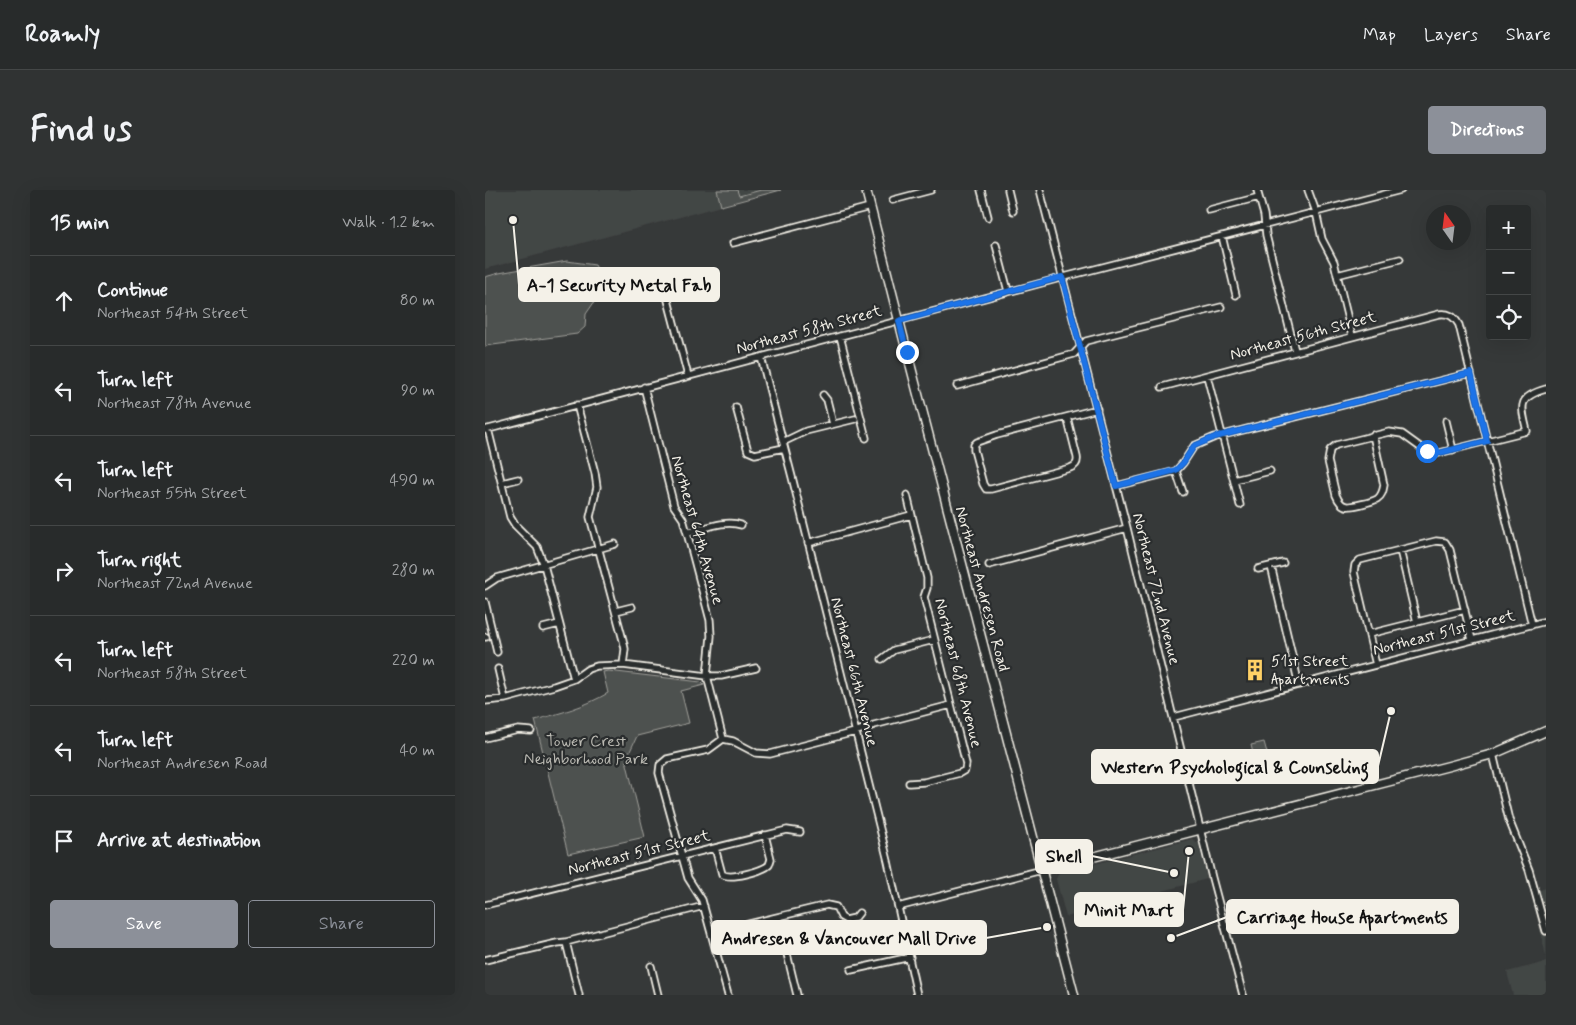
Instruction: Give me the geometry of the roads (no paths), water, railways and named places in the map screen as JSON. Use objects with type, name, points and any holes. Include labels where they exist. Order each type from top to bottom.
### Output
[{"type":"main road","name":"Northeast Andresen Road","points":[[866,190],[1074,995]]},
{"type":"main road","points":[[1042,870],[1493,754],[1546,731]]},
{"type":"street","points":[[893,200],[931,190]]},
{"type":"street","points":[[981,190],[988,217]]},
{"type":"street","points":[[1008,190],[1013,211]]},
{"type":"street","name":"Northeast 72nd Avenue","points":[[1040,190],[1097,409],[1243,995]]},
{"type":"street","points":[[1308,190],[1316,212],[1322,239],[1334,262],[1352,336]]},
{"type":"street","name":"Northeast 58th Street","points":[[486,429],[1008,291],[1401,190]]},
{"type":"street","points":[[1209,210],[1258,193],[1295,351]]},
{"type":"street","points":[[733,243],[870,206]]},
{"type":"street","points":[[1222,236],[1236,295]]},
{"type":"street","points":[[996,245],[1008,291]]},
{"type":"street","points":[[1337,274],[1400,259]]},
{"type":"street","points":[[655,280],[664,285],[687,376]]},
{"type":"street","points":[[957,386],[1074,354],[1086,341],[1221,306]]},
{"type":"street","name":"Northeast 56th Street","points":[[1162,387],[1439,314],[1452,315],[1459,325],[1471,373]]},
{"type":"street","points":[[840,336],[866,438]]},
{"type":"street","name":"Northeast 66th Avenue","points":[[761,357],[898,907],[917,995]]},
{"type":"street","points":[[1116,486],[1176,470],[1194,446],[1203,441],[1471,373],[1532,625]]},
{"type":"street","points":[[1207,376],[1240,505]]},
{"type":"street","name":"Northeast 64th Avenue","points":[[644,387],[674,506],[683,519],[710,620],[711,636],[707,676],[723,740]]},
{"type":"street","points":[[1373,435],[1384,485],[1383,492],[1378,498],[1371,501],[1349,506],[1341,503],[1336,495],[1327,460],[1330,450],[1336,444],[1373,435],[1389,432],[1401,434],[1420,447],[1435,454],[1527,431],[1522,409],[1523,402],[1528,396],[1546,389]]},
{"type":"street","points":[[823,395],[827,400],[833,424]]},
{"type":"street","points":[[577,405],[597,487],[590,517],[625,649],[623,665]]},
{"type":"street","points":[[736,407],[748,451],[754,453],[784,445],[806,431],[855,419]]},
{"type":"street","points":[[1067,417],[1077,464],[1070,468],[986,489],[974,450],[974,445],[977,442],[997,435],[1097,409]]},
{"type":"street","points":[[1446,421],[1453,450]]},
{"type":"street","points":[[486,429],[511,517],[515,525],[537,547],[544,565],[574,679]]},
{"type":"street","points":[[1176,470],[1183,492]]},
{"type":"street","points":[[1234,480],[1269,471]]},
{"type":"street","points":[[502,483],[518,479]]},
{"type":"street","name":"Northeast 68th Avenue","points":[[907,495],[927,578],[927,588],[924,597],[966,764],[965,770],[924,782],[909,783]]},
{"type":"street","points":[[808,543],[911,515]]},
{"type":"street","points":[[687,533],[726,523],[741,525]]},
{"type":"street","points":[[989,565],[1127,528]]},
{"type":"street","points":[[1376,665],[1354,572],[1355,565],[1359,560],[1436,541],[1445,542],[1450,550],[1472,640]]},
{"type":"street","points":[[485,586],[497,578],[615,544]]},
{"type":"street","points":[[1399,550],[1417,622]]},
{"type":"street","points":[[1258,569],[1283,563]]},
{"type":"street","points":[[1271,566],[1299,685]]},
{"type":"street","points":[[485,602],[497,652]]},
{"type":"street","points":[[615,611],[632,607]]},
{"type":"street","points":[[1369,634],[1465,610]]},
{"type":"street","name":"Northeast 51st Street","points":[[1174,717],[1546,621]]},
{"type":"street","points":[[543,628],[559,624]]},
{"type":"street","points":[[881,659],[894,650],[934,640]]},
{"type":"street","points":[[485,700],[505,699],[554,686],[574,679],[588,669],[597,666],[623,665],[707,676],[721,676],[756,668]]},
{"type":"street","points":[[498,669],[505,699]]},
{"type":"street","points":[[728,995],[704,906],[700,896],[689,882],[659,773],[660,765],[667,759],[708,750],[723,740],[733,741],[756,753],[770,754],[951,705]]},
{"type":"street","points":[[485,738],[518,730],[531,731]]},
{"type":"street","points":[[1493,754],[1509,820],[1529,870],[1546,931]]},
{"type":"street","name":"Northeast 51st Street","points":[[485,905],[765,835],[787,830],[800,832]]},
{"type":"street","points":[[715,848],[722,874],[727,877],[738,875],[769,865],[771,859],[765,835]]},
{"type":"street","points":[[898,907],[1042,870]]},
{"type":"street","points":[[711,933],[831,905],[836,907],[841,917],[845,920],[855,918],[859,913]]},
{"type":"street","points":[[485,960],[557,942],[565,942],[704,906]]},
{"type":"street","points":[[778,917],[797,995]]},
{"type":"street","points":[[565,942],[579,995]]},
{"type":"street","points":[[851,970],[910,957]]},
{"type":"street","points":[[651,966],[658,995]]},
{"type":"place","name":"A-1 Security Metal Fab","points":[[513,220]]},
{"type":"place","name":"51st Street Apartments","points":[[1255,670]]},
{"type":"place","name":"Western Psychological & Counseling","points":[[1391,711]]},
{"type":"place","name":"Minit Mart","points":[[1189,851]]},
{"type":"place","name":"Shell","points":[[1174,873]]},
{"type":"place","name":"Andresen & Vancouver Mall Drive","points":[[1047,927]]},
{"type":"place","name":"Carriage House Apartments","points":[[1171,938]]},
{"type":"park label","name":"Tower Crest Neighborhood Park","points":[[586,750]]}]
